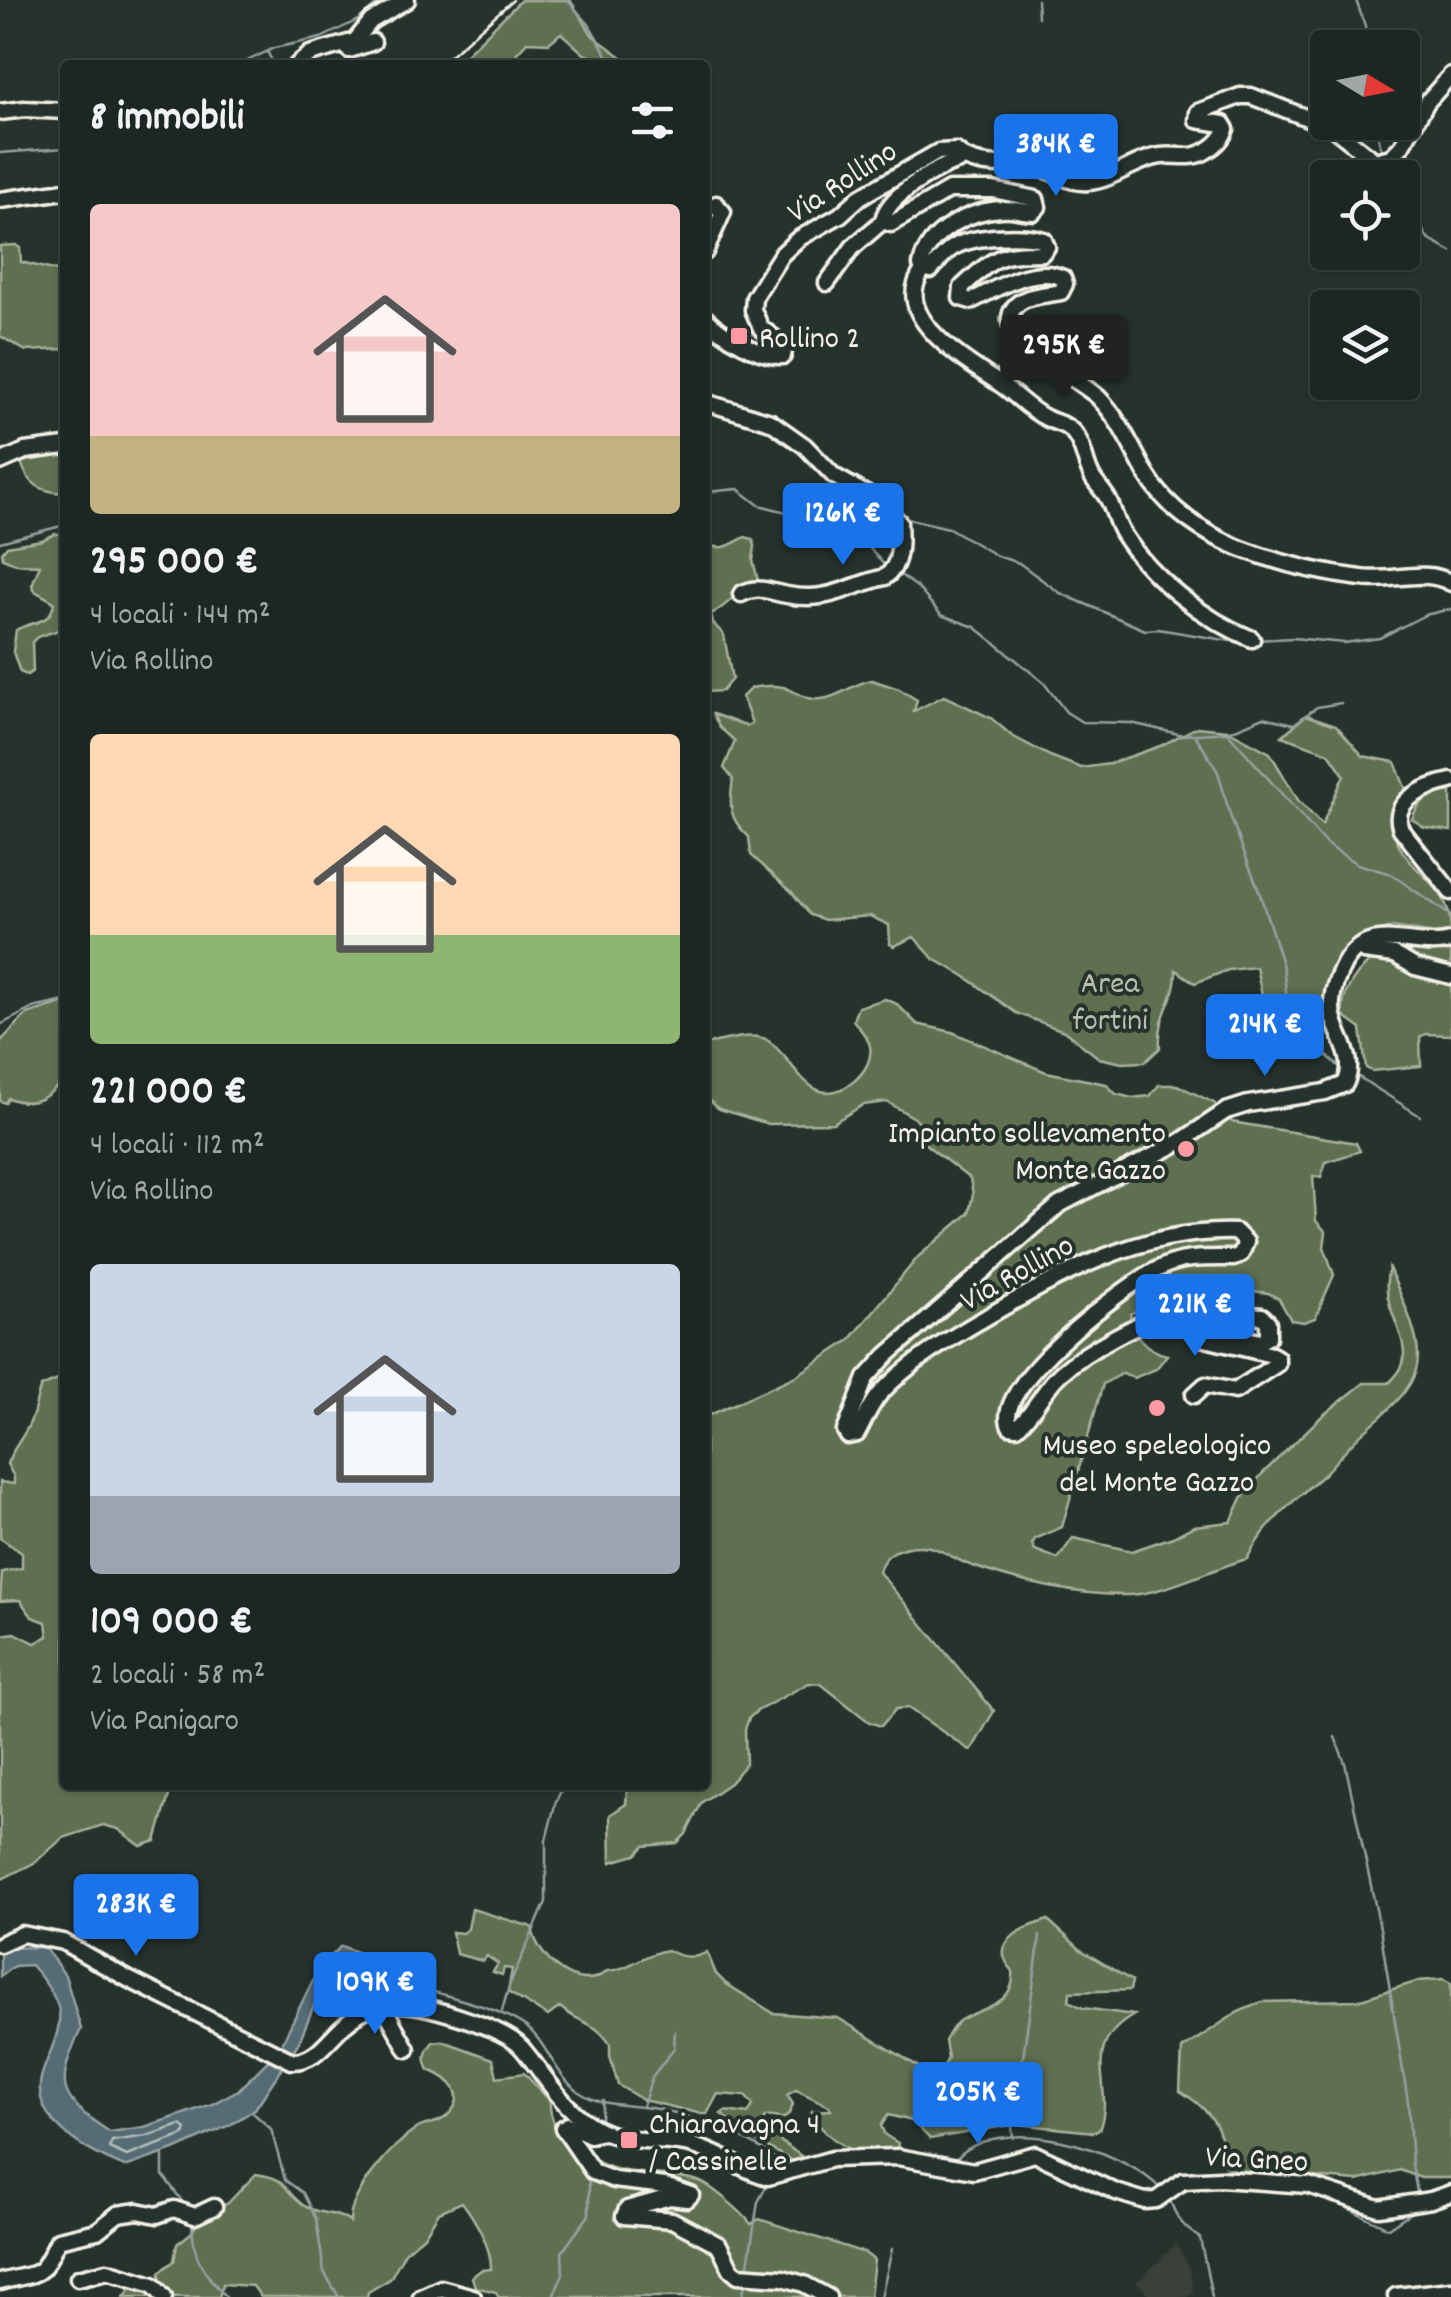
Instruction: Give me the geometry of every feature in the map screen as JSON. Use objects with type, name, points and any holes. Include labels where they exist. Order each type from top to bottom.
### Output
[{"type":"street","points":[[303,60],[310,54],[355,40],[371,21],[406,0]]},
{"type":"street","points":[[312,60],[374,42]]},
{"type":"street","name":"Via Rollino","points":[[710,321],[744,343],[775,357],[782,356],[785,346],[761,328],[753,310],[754,298],[781,255],[860,197],[938,152],[956,151],[962,157],[1004,168],[1037,168],[1086,183],[1155,157],[1186,157],[1205,152],[1226,129],[1223,124],[1197,120],[1198,112],[1240,96],[1251,96],[1341,132],[1375,161],[1392,157],[1410,136],[1427,102],[1451,75]]},
{"type":"street","points":[[0,112],[60,112]]},
{"type":"street","name":"Via Rollino","points":[[826,284],[853,247],[883,220],[884,211],[925,175],[962,157]]},
{"type":"street","name":"Via Rollino","points":[[883,220],[891,224],[949,190],[1003,191],[1032,196],[1038,201],[1037,209],[1031,213],[1000,208],[956,222],[922,258],[924,269]]},
{"type":"street","points":[[0,200],[60,192]]},
{"type":"street","points":[[710,208],[716,204],[723,212],[710,241]]},
{"type":"street","points":[[1252,639],[1198,610],[1132,547],[1071,429],[1044,418],[953,351],[922,321],[913,298],[916,280],[924,269],[934,269],[939,260],[960,244],[1025,236],[1044,240],[1047,247],[1042,253],[1007,254],[988,263],[962,287],[961,298],[971,301],[1025,278],[1055,274],[1063,278],[1061,292],[1030,297],[1017,304],[1009,318],[1011,328],[1104,404],[1154,487],[1182,514],[1215,537],[1263,556],[1360,578],[1416,576],[1451,583]]},
{"type":"street","points":[[710,403],[780,428],[805,446],[834,476],[875,499],[899,522],[896,563],[886,576],[833,596],[790,596],[760,588],[741,594]]},
{"type":"street","points":[[0,462],[25,452],[60,447]]},
{"type":"street","points":[[1451,780],[1411,798],[1398,810],[1397,817],[1401,829],[1451,892]]},
{"type":"street","points":[[1451,940],[1430,944],[1388,938],[1367,941],[1358,947],[1395,955],[1414,967],[1451,976]]},
{"type":"street","name":"Via Rollino","points":[[1194,1394],[1205,1385],[1235,1391],[1277,1364],[1272,1355],[1197,1334],[1200,1328],[1259,1342],[1268,1337],[1268,1322],[1262,1316],[1197,1310],[1158,1318],[1092,1352],[1060,1374],[1017,1427],[1010,1426],[1006,1419],[1006,1409],[1024,1381],[1111,1300],[1131,1284],[1172,1263],[1184,1259],[1234,1258],[1241,1254],[1246,1242],[1236,1232],[1155,1240],[1068,1270],[910,1366],[864,1414],[857,1434],[848,1436],[845,1431],[866,1378],[886,1356],[1059,1205],[1180,1142],[1226,1111],[1325,1092],[1345,1084],[1350,1067],[1332,1002],[1342,968],[1358,947]]},
{"type":"street","points":[[2,1938],[30,1934],[62,1942],[292,2061],[315,2055],[348,2018],[382,2004],[408,2004],[510,2038],[520,2045],[563,2102],[603,2132]]},
{"type":"street","points":[[382,2004],[407,2049]]},
{"type":"street","points":[[603,2132],[590,2135],[568,2125],[563,2128],[593,2172],[691,2195],[627,2209],[624,2216],[672,2220],[719,2245],[730,2269],[738,2275],[783,2278],[828,2297]]},
{"type":"street","name":"Via Gneo","points":[[603,2132],[692,2146],[726,2157],[760,2175],[774,2176],[832,2159],[876,2156],[974,2171],[1035,2154],[1116,2192],[1145,2201],[1156,2200],[1182,2181],[1220,2179],[1289,2190],[1324,2188],[1366,2206],[1396,2207],[1451,2193]]},
{"type":"street","points":[[0,2282],[36,2274],[52,2259],[58,2240],[97,2231],[118,2214],[138,2211],[156,2215],[174,2208],[195,2216],[214,2207]]},
{"type":"street","points":[[78,2278],[107,2271],[153,2285],[164,2297]]},
{"type":"street","points":[[422,2297],[437,2289],[474,2297]]},
{"type":"street","points":[[1396,2296],[1451,2290]]},
{"type":"shaded area","points":[[1176,2244],[1190,2268],[1193,2292],[1187,2297],[1151,2297],[1137,2282]]},
{"type":"green space","points":[[521,0],[570,0],[593,36],[626,60],[600,60],[584,54],[561,33],[549,43],[527,42],[515,60],[460,60]]},
{"type":"green space","points":[[16,245],[21,262],[60,272],[60,349],[26,351],[0,336],[0,246]]},
{"type":"green space","points":[[60,455],[60,492],[37,486],[21,462]]},
{"type":"green space","points":[[60,534],[60,630],[32,642],[33,671],[27,675],[20,672],[13,652],[16,630],[45,619],[54,602],[32,585],[40,565],[17,564],[3,558],[2,552],[7,546]]},
{"type":"green space","points":[[745,537],[753,539],[758,581],[711,614],[713,623],[724,635],[732,679],[722,691],[710,692],[710,545],[726,546]]},
{"type":"green space","name":"Area fortini","points":[[872,680],[917,700],[914,711],[944,696],[991,718],[1012,736],[1050,756],[1081,768],[1109,764],[1160,746],[1197,727],[1227,730],[1270,753],[1298,800],[1322,825],[1344,775],[1329,753],[1282,736],[1306,715],[1336,725],[1363,756],[1395,762],[1406,790],[1391,814],[1396,839],[1446,904],[1451,934],[1393,927],[1352,940],[1334,975],[1319,1033],[1290,1038],[1268,1023],[1256,967],[1228,970],[1195,983],[1176,970],[1174,990],[1161,1025],[1160,1048],[1145,1062],[1099,1058],[1064,1031],[1016,1013],[934,959],[914,937],[894,946],[890,944],[889,925],[870,916],[825,920],[810,915],[791,891],[751,855],[749,837],[732,811],[733,779],[724,768],[735,741],[719,727],[713,714],[746,726],[752,723],[742,697],[751,688],[780,686],[821,699]]},
{"type":"green space","points":[[1451,791],[1451,831],[1424,827],[1412,819],[1426,799]]},
{"type":"green space","points":[[1394,945],[1429,953],[1451,948],[1451,1035],[1420,1037],[1421,1066],[1372,1071],[1366,1068],[1361,1029],[1343,1016],[1343,1005],[1358,974]]},
{"type":"green space","points":[[885,999],[897,1004],[917,1024],[952,1032],[1046,1072],[1106,1084],[1116,1094],[1132,1098],[1150,1096],[1159,1085],[1177,1085],[1214,1103],[1232,1122],[1356,1143],[1360,1151],[1326,1162],[1321,1177],[1313,1176],[1316,1221],[1326,1232],[1324,1247],[1334,1275],[1315,1318],[1304,1322],[1291,1320],[1279,1299],[1268,1293],[1219,1287],[1181,1288],[1130,1314],[1142,1341],[1167,1355],[1156,1369],[1134,1378],[1123,1373],[1103,1384],[1062,1527],[1035,1539],[1035,1550],[1058,1559],[1073,1538],[1132,1551],[1194,1526],[1231,1522],[1242,1498],[1263,1473],[1322,1416],[1364,1383],[1389,1383],[1399,1371],[1404,1352],[1390,1307],[1389,1268],[1415,1335],[1416,1369],[1404,1393],[1281,1513],[1247,1559],[1173,1585],[1129,1595],[1090,1593],[1007,1577],[927,1547],[906,1547],[894,1552],[884,1560],[879,1572],[994,1711],[971,1751],[908,1708],[896,1709],[881,1726],[869,1722],[821,1684],[809,1683],[749,1718],[745,1729],[746,1764],[730,1783],[702,1802],[677,1843],[644,1846],[636,1855],[611,1862],[610,1815],[626,1804],[627,1790],[710,1790],[710,1415],[796,1376],[850,1340],[918,1257],[969,1213],[973,1194],[970,1179],[919,1139],[918,1120],[887,1102],[863,1105],[833,1123],[768,1124],[719,1109],[710,1101],[710,1043],[745,1037],[761,1038],[774,1045],[818,1090],[837,1091],[846,1087],[862,1073],[870,1055],[867,1039],[853,1020],[858,1007]]},
{"type":"green space","points":[[60,1004],[60,1083],[40,1099],[25,1102],[8,1098],[5,1103],[0,1101],[0,1042],[27,1014]]},
{"type":"green space","points":[[60,1379],[60,1790],[171,1790],[156,1841],[141,1846],[118,1829],[103,1825],[63,1838],[34,1863],[0,1880],[0,1635],[15,1633],[35,1643],[48,1636],[46,1622],[32,1617],[20,1600],[0,1601],[2,1572],[22,1568],[22,1553],[0,1538],[0,1482],[14,1484],[7,1464],[33,1416],[41,1387]]},
{"type":"green space","points":[[472,1909],[532,1927],[550,1961],[560,1970],[584,1979],[596,1978],[667,1950],[692,1957],[707,1952],[716,1974],[725,1983],[773,2013],[838,2018],[919,2067],[936,2070],[948,2058],[945,2041],[957,2023],[995,2004],[1009,1992],[1013,1971],[1006,1961],[1006,1944],[1020,1931],[1048,1920],[1081,1950],[1132,1981],[1130,1990],[1070,1992],[1069,2001],[1083,2008],[1134,2015],[1117,2028],[1102,2054],[1104,2098],[1099,2130],[1017,2124],[930,2139],[912,2121],[888,2115],[881,2126],[885,2135],[898,2143],[897,2149],[860,2153],[839,2143],[811,2116],[812,2111],[831,2110],[829,2106],[796,2090],[787,2095],[793,2104],[787,2116],[765,2117],[761,2127],[801,2156],[793,2161],[758,2142],[721,2114],[748,2114],[753,2105],[745,2096],[718,2094],[707,2114],[702,2114],[643,2100],[618,2085],[610,2044],[598,2030],[560,2007],[548,2016],[508,1992],[512,1969],[504,1968],[502,1975],[493,1972],[498,1964],[487,1956],[483,1961],[456,1954],[452,1932],[468,1929]]},
{"type":"green space","points":[[1443,1979],[1451,1983],[1451,2178],[1421,2178],[1400,2170],[1357,2181],[1231,2170],[1224,2164],[1216,2125],[1180,2091],[1182,2049],[1238,2012],[1262,2002],[1358,2000],[1419,1981]]},
{"type":"green space","points":[[443,2041],[493,2059],[497,2077],[524,2073],[550,2101],[552,2119],[561,2133],[602,2164],[630,2172],[695,2180],[725,2199],[751,2224],[759,2219],[865,2253],[874,2260],[870,2297],[499,2297],[496,2292],[475,2287],[472,2277],[491,2269],[491,2261],[482,2234],[462,2202],[439,2212],[424,2236],[405,2252],[390,2279],[368,2292],[367,2297],[261,2297],[253,2286],[223,2284],[219,2297],[124,2297],[131,2288],[150,2289],[160,2284],[160,2272],[174,2261],[177,2244],[202,2217],[228,2203],[256,2174],[280,2182],[308,2208],[350,2222],[357,2197],[385,2157],[418,2128],[440,2121],[454,2108],[454,2088],[429,2070],[426,2062],[433,2042]]},
{"type":"water","points":[[341,1946],[393,1966],[388,1979],[351,1963],[333,1973],[299,2042],[255,2109],[174,2150],[125,2167],[81,2145],[54,2123],[40,2094],[41,2078],[58,2028],[57,2005],[31,1965],[14,1966],[0,1976],[0,1951],[44,1947],[65,1975],[81,2029],[67,2064],[66,2089],[79,2109],[110,2132],[175,2117],[238,2090],[278,2051],[318,1970]]},
{"type":"waterway","points":[[249,60],[274,48],[321,38],[358,20],[382,0]]},
{"type":"waterway","points":[[567,0],[588,23],[610,60]]},
{"type":"waterway","points":[[1037,0],[1038,17]]},
{"type":"waterway","points":[[1356,0],[1365,30]]},
{"type":"waterway","points":[[268,53],[272,60]]},
{"type":"waterway","points":[[1379,140],[1382,154]]},
{"type":"waterway","points":[[0,153],[60,148]]},
{"type":"waterway","points":[[1420,225],[1428,239],[1451,252]]},
{"type":"waterway","points":[[710,492],[738,489],[759,505],[806,517],[865,543],[886,567]]},
{"type":"waterway","points":[[905,518],[949,528],[997,556],[1019,563],[1060,593],[1145,630],[1243,643]]},
{"type":"waterway","points":[[856,537],[888,519]]},
{"type":"waterway","points":[[0,542],[60,526]]},
{"type":"waterway","points":[[898,573],[917,587],[941,615],[975,627],[1010,655],[1044,683],[1066,712],[1082,722],[1131,723],[1183,735],[1228,732],[1264,717],[1294,724],[1317,707],[1341,703]]},
{"type":"waterway","points":[[1256,640],[1293,638],[1344,643],[1380,638],[1425,615],[1451,609]]},
{"type":"waterway","points":[[1229,734],[1326,844],[1357,864],[1391,874],[1451,916]]},
{"type":"waterway","points":[[1196,736],[1218,772],[1259,891],[1283,967],[1295,1033],[1342,1069]]},
{"type":"waterway","points":[[0,1025],[33,1008],[60,1002]]},
{"type":"waterway","points":[[1354,1074],[1420,1116]]},
{"type":"waterway","points":[[1335,1737],[1345,1763],[1380,1928],[1408,2102],[1418,2197]]},
{"type":"waterway","points":[[502,2011],[546,1902],[546,1840],[562,1790]]},
{"type":"waterway","points":[[1013,2138],[1012,2074],[1023,2057],[1040,1936]]},
{"type":"waterway","points":[[390,1974],[493,2010],[525,2026],[566,2080],[591,2099],[702,2121],[757,2146],[782,2166]]},
{"type":"waterway","points":[[643,2106],[652,2077],[674,2048],[675,2031]]},
{"type":"waterway","points":[[601,2118],[603,2100]]},
{"type":"waterway","points":[[251,2111],[271,2129],[285,2180],[303,2193],[316,2219],[324,2272],[339,2297]]},
{"type":"waterway","points":[[955,2160],[975,2145],[1000,2138],[1060,2140],[1119,2161],[1162,2190]]},
{"type":"waterway","points":[[163,2154],[163,2175],[187,2208]]},
{"type":"waterway","points":[[553,2297],[563,2274],[562,2252],[589,2215],[589,2174]]},
{"type":"waterway","points":[[747,2271],[758,2202],[768,2183]]},
{"type":"waterway","points":[[1171,2199],[1192,2188],[1225,2186]]},
{"type":"waterway","points":[[1298,2191],[1315,2194]]},
{"type":"waterway","points":[[1327,2198],[1388,2228],[1416,2209]]},
{"type":"waterway","points":[[1170,2200],[1181,2222],[1200,2238],[1212,2297]]},
{"type":"waterway","points":[[192,2220],[200,2262],[226,2297]]},
{"type":"waterway","points":[[881,2297],[892,2249]]},
{"type":"waterway","points":[[742,2297],[745,2284]]},
{"type":"railway","points":[[445,60],[513,0]]},
{"type":"place","name":"Rollino 2","points":[[739,336]]},
{"type":"place","name":"Impianto sollevamento Monte Gazzo","points":[[1186,1149]]},
{"type":"place","name":"Museo speleologico del Monte Gazzo","points":[[1157,1408]]},
{"type":"place","name":"Chiaravagna 4 / Cassinelle","points":[[629,2140]]}]
